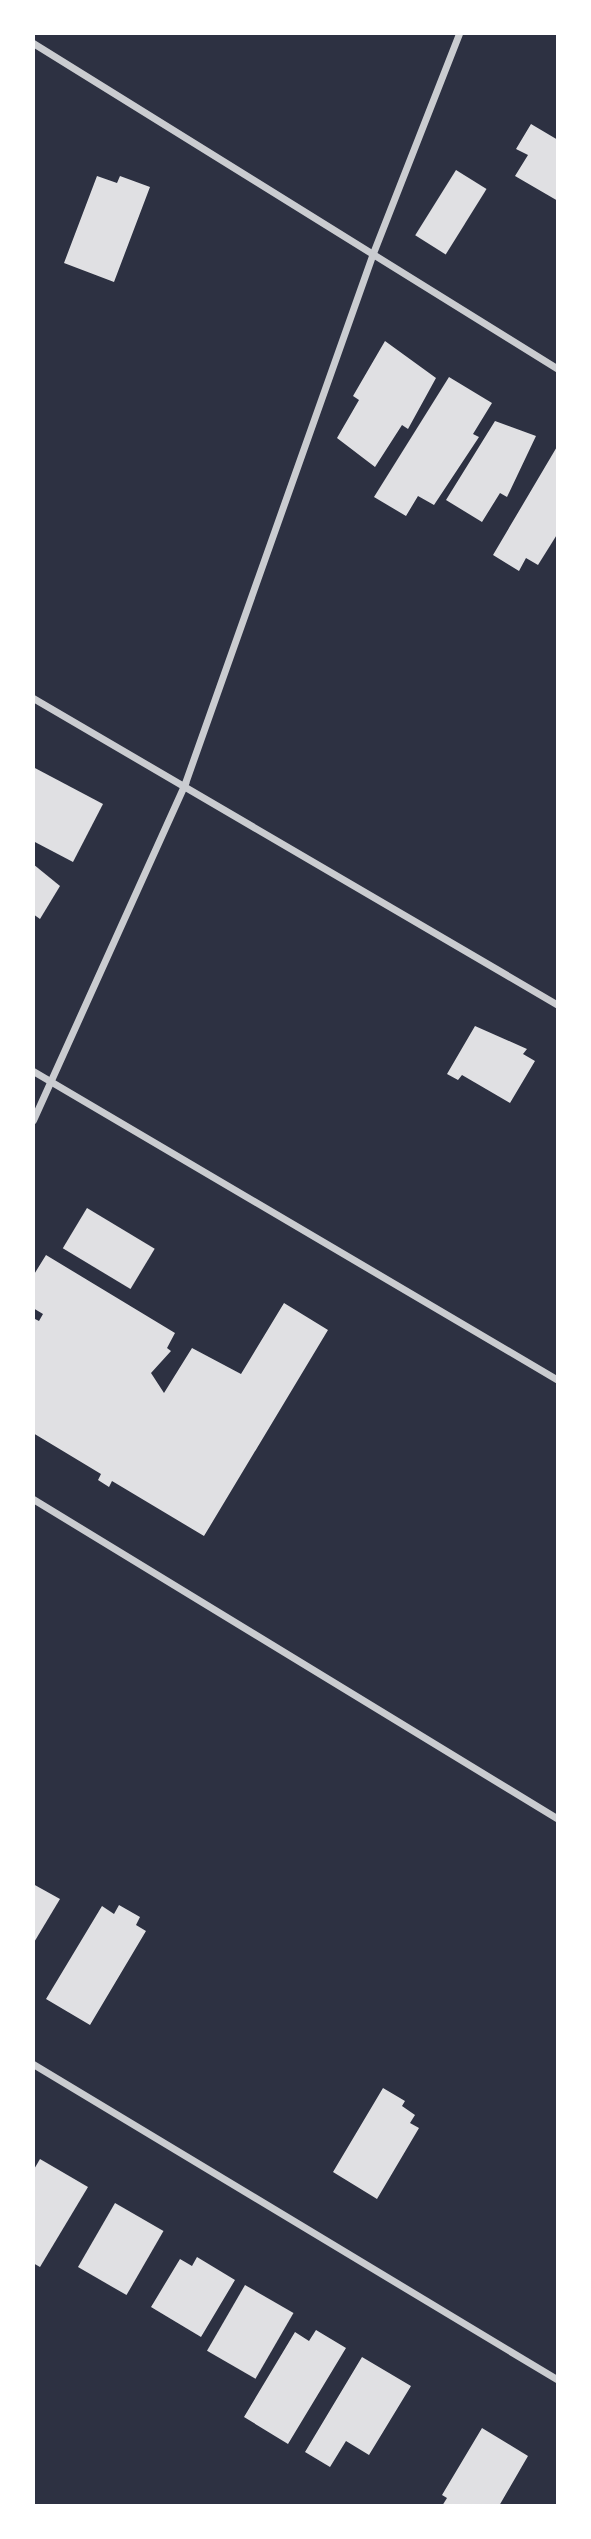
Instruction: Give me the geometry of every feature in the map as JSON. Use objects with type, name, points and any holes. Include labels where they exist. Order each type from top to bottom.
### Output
[{"type":"street","points":[[33,1120],[186,783],[373,253],[459,33]]},
{"type":"street","points":[[33,43],[558,369]]},
{"type":"street","points":[[33,698],[186,783],[558,1005]]},
{"type":"street","points":[[33,1071],[558,1380]]},
{"type":"street","points":[[33,1499],[558,1819]]},
{"type":"street","points":[[33,2064],[558,2380]]},
{"type":"building","points":[[531,124],[558,140],[558,201],[515,176],[528,155],[516,149]]},
{"type":"building","points":[[456,170],[487,189],[446,254],[415,235]]},
{"type":"building","points":[[97,176],[117,183],[120,176],[150,187],[114,282],[64,263]]},
{"type":"building","points":[[385,341],[436,378],[408,429],[402,425],[375,467],[337,438],[359,400],[353,396]]},
{"type":"building","points":[[449,377],[492,403],[473,434],[479,437],[434,505],[418,496],[406,516],[374,497]]},
{"type":"building","points":[[495,421],[536,436],[507,497],[500,493],[482,522],[446,500]]},
{"type":"building","points":[[558,445],[558,533],[538,565],[526,558],[519,571],[493,555]]},
{"type":"building","points":[[33,767],[103,804],[73,862],[33,841]]},
{"type":"building","points":[[33,864],[60,886],[40,919],[33,914]]},
{"type":"building","points":[[475,1026],[527,1049],[523,1054],[535,1061],[510,1103],[462,1075],[458,1080],[447,1074]]},
{"type":"building","points":[[87,1208],[155,1249],[131,1289],[63,1248]]},
{"type":"building","points":[[46,1255],[175,1333],[167,1348],[171,1351],[151,1373],[164,1393],[192,1348],[241,1374],[284,1303],[328,1330],[204,1536],[112,1481],[109,1487],[98,1480],[101,1474],[33,1433],[33,1318],[39,1321],[43,1314],[33,1308],[33,1276]]},
{"type":"building","points":[[33,1884],[60,1899],[33,1944]]},
{"type":"building","points":[[119,1905],[140,1917],[136,1925],[146,1931],[90,2025],[46,1999],[102,1906],[114,1914]]},
{"type":"building","points":[[383,2088],[405,2101],[402,2106],[415,2115],[410,2123],[419,2128],[377,2199],[333,2172]]},
{"type":"building","points":[[40,2159],[88,2187],[40,2267],[33,2263],[33,2171]]},
{"type":"building","points":[[115,2203],[163,2231],[126,2295],[78,2267]]},
{"type":"building","points":[[197,2257],[235,2280],[201,2337],[151,2307],[180,2259],[192,2266]]},
{"type":"building","points":[[245,2285],[293,2313],[255,2379],[207,2351]]},
{"type":"building","points":[[316,2330],[346,2348],[288,2444],[244,2417],[295,2332],[309,2341]]},
{"type":"building","points":[[362,2357],[411,2386],[369,2455],[346,2441],[330,2467],[305,2452]]},
{"type":"building","points":[[482,2428],[528,2456],[499,2506],[442,2506],[447,2498],[442,2495]]}]
